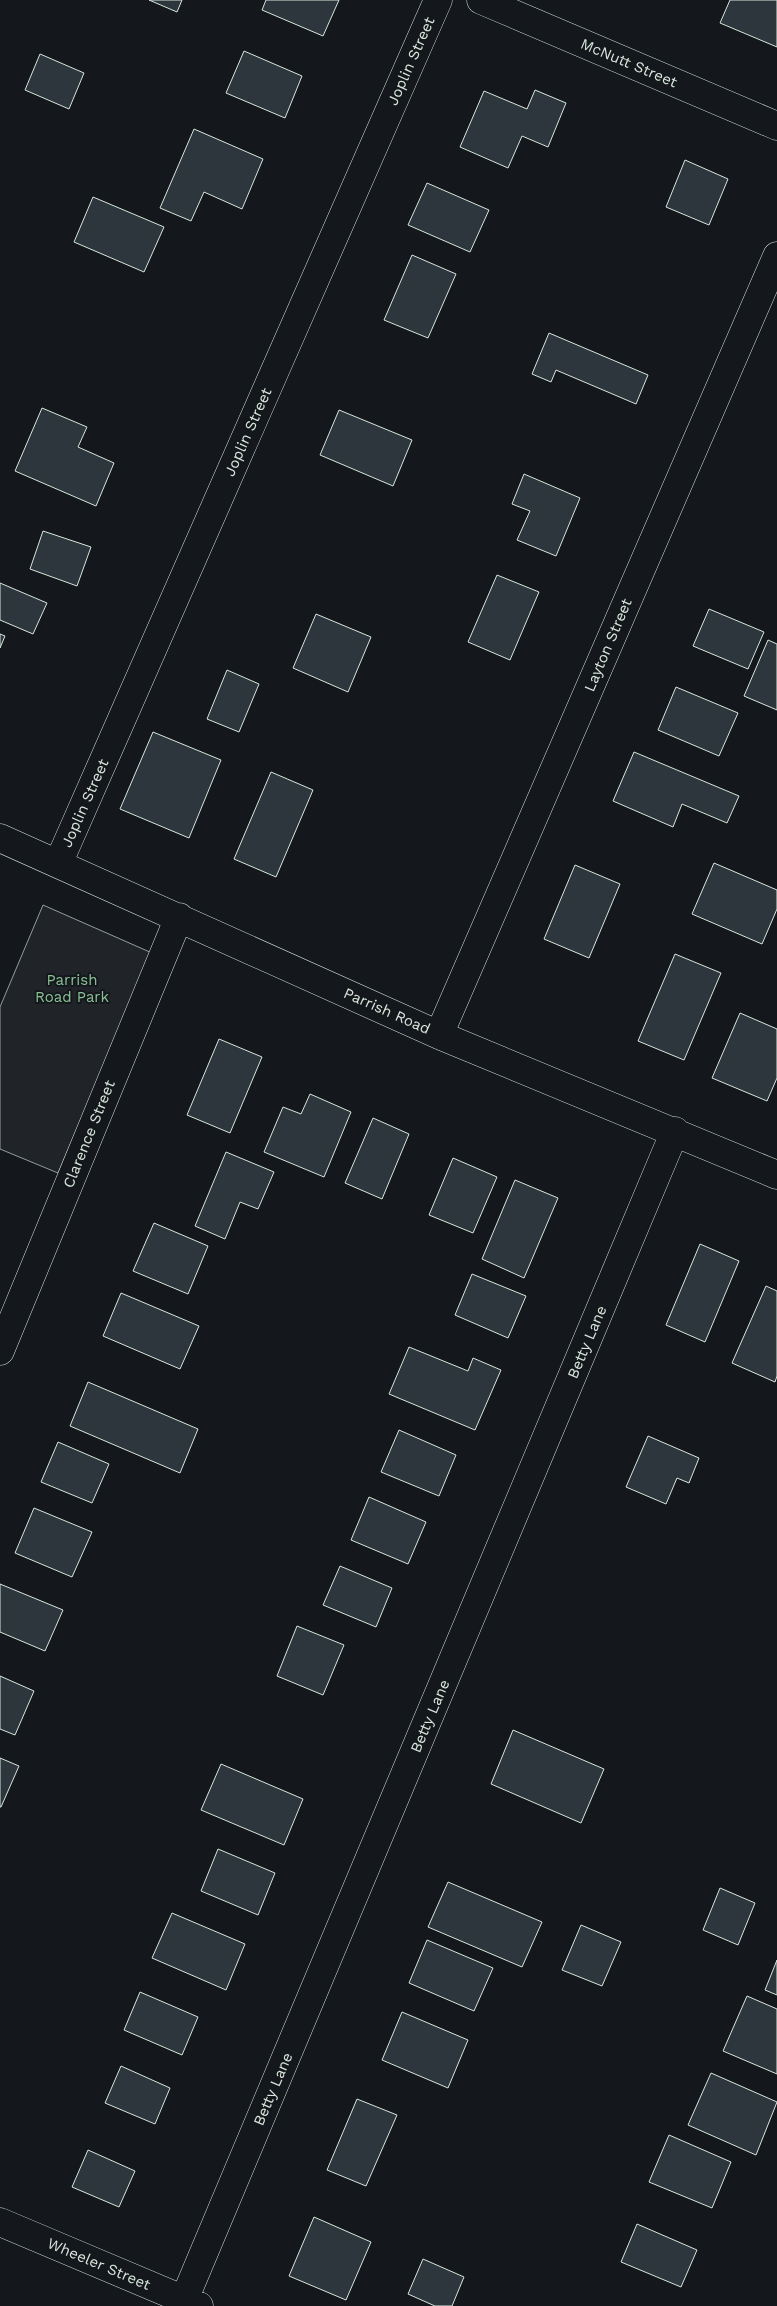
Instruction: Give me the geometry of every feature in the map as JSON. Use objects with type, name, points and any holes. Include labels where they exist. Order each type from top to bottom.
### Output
[{"type":"street","name":"Joplin Street","points":[[58,864],[438,0]]},
{"type":"street","name":"McNutt Street","points":[[481,0],[777,126]]},
{"type":"street","name":"Layton Street","points":[[440,1035],[777,256]]},
{"type":"street","name":"Parrish Road","points":[[0,838],[440,1035],[675,1131],[777,1175]]},
{"type":"street","name":"Clarence Street","points":[[0,1350],[179,917]]},
{"type":"street","name":"Betty Lane","points":[[191,2303],[675,1131]]},
{"type":"street","name":"Wheeler Street","points":[[0,2222],[191,2303]]},
{"type":"green space","name":"Parrish Road Park","points":[[43,905],[152,953],[58,1173],[0,1149],[0,1007]]},
{"type":"building","points":[[149,0],[182,0],[177,12]]},
{"type":"building","points":[[266,0],[339,0],[323,36],[262,10]]},
{"type":"building","points":[[730,0],[777,0],[777,47],[720,23]]},
{"type":"building","points":[[244,51],[302,76],[285,118],[226,93]]},
{"type":"building","points":[[40,54],[84,73],[69,109],[25,90]]},
{"type":"building","points":[[535,90],[566,103],[548,147],[522,136],[508,168],[460,147],[484,91],[527,109]]},
{"type":"building","points":[[194,129],[263,159],[242,209],[204,192],[191,221],[160,208]]},
{"type":"building","points":[[685,160],[728,179],[709,225],[666,207]]},
{"type":"building","points":[[427,183],[489,210],[470,252],[408,225]]},
{"type":"building","points":[[93,197],[164,227],[144,272],[74,242]]},
{"type":"building","points":[[412,255],[456,274],[428,338],[384,320]]},
{"type":"building","points":[[549,333],[648,375],[636,404],[556,370],[551,382],[532,374]]},
{"type":"building","points":[[42,408],[87,427],[78,447],[114,463],[96,506],[15,471]]},
{"type":"building","points":[[339,410],[412,440],[393,486],[320,455]]},
{"type":"building","points":[[524,474],[580,498],[556,556],[517,540],[530,511],[512,504]]},
{"type":"building","points":[[43,531],[91,547],[77,586],[30,569]]},
{"type":"building","points":[[497,575],[539,592],[510,660],[468,642]]},
{"type":"building","points":[[0,583],[47,603],[33,634],[0,620]]},
{"type":"building","points":[[709,609],[764,632],[748,669],[693,646]]},
{"type":"building","points":[[316,614],[371,637],[348,692],[293,668]]},
{"type":"building","points":[[0,634],[5,636],[0,648]]},
{"type":"building","points":[[768,640],[777,644],[777,710],[744,696]]},
{"type":"building","points":[[227,670],[259,684],[239,732],[207,719]]},
{"type":"building","points":[[676,687],[738,713],[719,756],[658,730]]},
{"type":"building","points":[[153,732],[221,760],[189,838],[120,809]]},
{"type":"building","points":[[634,752],[739,796],[727,823],[682,804],[673,827],[613,801]]},
{"type":"building","points":[[271,772],[313,790],[276,877],[234,859]]},
{"type":"building","points":[[714,863],[777,890],[777,909],[762,944],[692,914]]},
{"type":"building","points":[[575,865],[620,884],[589,958],[544,939]]},
{"type":"building","points":[[675,954],[721,973],[684,1060],[638,1041]]},
{"type":"building","points":[[740,1013],[777,1029],[777,1078],[767,1101],[712,1078]]},
{"type":"building","points":[[219,1039],[262,1057],[230,1133],[187,1115]]},
{"type":"building","points":[[310,1094],[351,1112],[324,1177],[264,1152],[283,1107],[301,1114]]},
{"type":"building","points":[[373,1118],[409,1134],[382,1199],[345,1183]]},
{"type":"building","points":[[226,1152],[274,1172],[258,1209],[240,1202],[225,1239],[195,1226]]},
{"type":"building","points":[[453,1158],[497,1177],[473,1233],[429,1215]]},
{"type":"building","points":[[515,1180],[558,1198],[524,1278],[482,1259]]},
{"type":"building","points":[[154,1223],[208,1246],[188,1294],[133,1271]]},
{"type":"building","points":[[700,1244],[739,1261],[705,1342],[666,1325]]},
{"type":"building","points":[[472,1274],[526,1296],[508,1338],[455,1315]]},
{"type":"building","points":[[766,1286],[777,1291],[777,1376],[775,1382],[732,1363]]},
{"type":"building","points":[[121,1293],[199,1326],[180,1369],[103,1336]]},
{"type":"building","points":[[409,1347],[468,1371],[473,1358],[501,1370],[475,1430],[389,1394]]},
{"type":"building","points":[[88,1382],[198,1429],[180,1473],[70,1426]]},
{"type":"building","points":[[399,1430],[456,1455],[439,1496],[381,1472]]},
{"type":"building","points":[[648,1436],[699,1458],[689,1483],[677,1478],[666,1504],[626,1487]]},
{"type":"building","points":[[58,1442],[109,1464],[92,1503],[41,1482]]},
{"type":"building","points":[[369,1497],[426,1522],[408,1564],[351,1540]]},
{"type":"building","points":[[34,1508],[92,1532],[72,1577],[15,1553]]},
{"type":"building","points":[[340,1566],[392,1588],[376,1627],[323,1605]]},
{"type":"building","points":[[0,1584],[63,1610],[45,1651],[0,1632]]},
{"type":"building","points":[[297,1626],[344,1645],[323,1695],[277,1676]]},
{"type":"building","points":[[0,1676],[34,1691],[15,1735],[0,1729]]},
{"type":"building","points":[[513,1730],[604,1769],[581,1823],[491,1784]]},
{"type":"building","points":[[0,1758],[19,1766],[1,1807],[0,1807]]},
{"type":"building","points":[[221,1764],[303,1799],[284,1845],[201,1810]]},
{"type":"building","points":[[218,1849],[275,1873],[258,1915],[201,1891]]},
{"type":"building","points":[[448,1882],[542,1922],[522,1967],[428,1927]]},
{"type":"building","points":[[720,1888],[755,1903],[738,1945],[703,1930]]},
{"type":"building","points":[[172,1913],[245,1944],[226,1990],[152,1958]]},
{"type":"building","points":[[581,1925],[621,1942],[602,1986],[562,1970]]},
{"type":"building","points":[[427,1940],[493,1968],[474,2011],[409,1983]]},
{"type":"building","points":[[777,1960],[777,1995],[765,1990]]},
{"type":"building","points":[[140,1992],[198,2017],[182,2055],[124,2030]]},
{"type":"building","points":[[747,1996],[777,2009],[777,2074],[723,2051]]},
{"type":"building","points":[[402,2012],[468,2040],[448,2088],[382,2060]]},
{"type":"building","points":[[121,2066],[170,2088],[155,2124],[105,2103]]},
{"type":"building","points":[[711,2073],[777,2102],[756,2155],[688,2125]]},
{"type":"building","points":[[357,2099],[397,2115],[366,2186],[327,2170]]},
{"type":"building","points":[[669,2135],[731,2162],[712,2208],[649,2182]]},
{"type":"building","points":[[88,2150],[135,2171],[119,2207],[72,2187]]},
{"type":"building","points":[[314,2217],[371,2242],[346,2300],[289,2276]]},
{"type":"building","points":[[637,2224],[697,2250],[681,2287],[621,2262]]},
{"type":"building","points":[[423,2259],[464,2277],[452,2306],[435,2306],[408,2294]]}]
